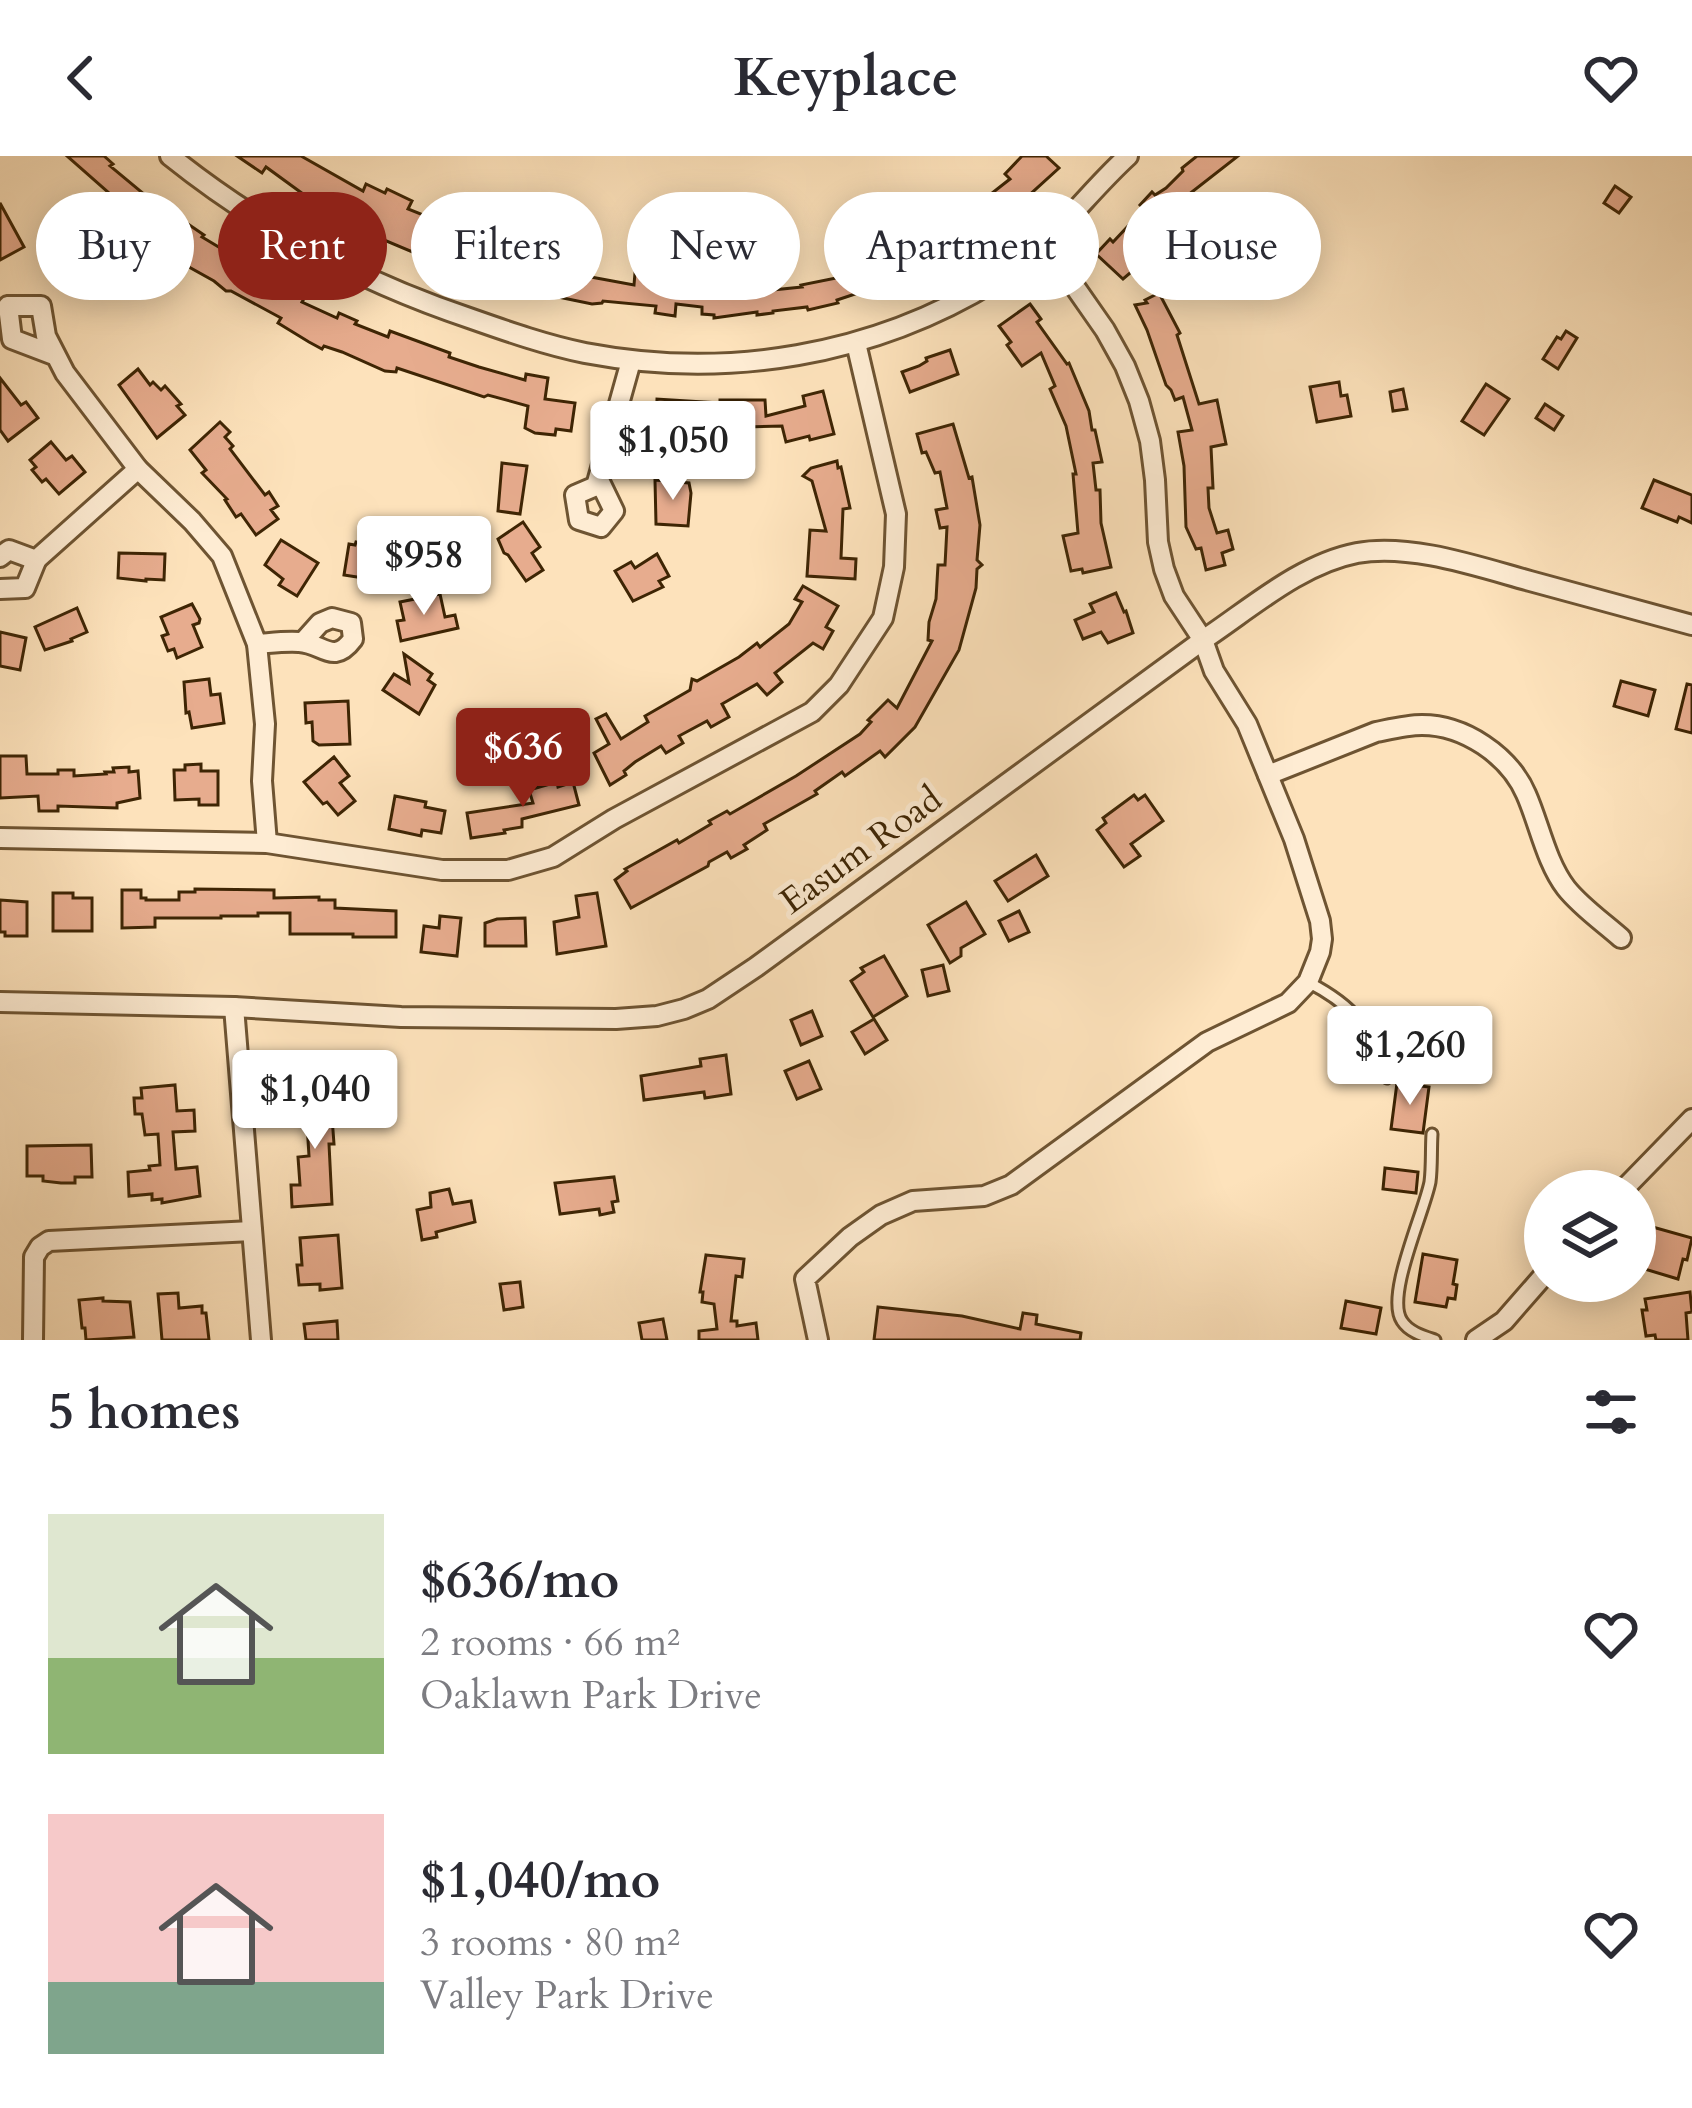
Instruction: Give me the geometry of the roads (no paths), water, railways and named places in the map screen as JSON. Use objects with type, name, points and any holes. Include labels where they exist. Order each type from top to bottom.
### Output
[{"type":"street","points":[[170,156],[256,219],[366,279],[424,304],[534,340],[631,361],[698,365],[806,355],[910,324],[962,300]]},
{"type":"street","points":[[1094,192],[1128,156]]},
{"type":"street","points":[[818,1340],[805,1279],[850,1237],[881,1215],[913,1202],[984,1196],[1011,1185],[1207,1042],[1288,1003],[1308,982],[1319,952],[1320,921],[1294,839],[1247,724],[1214,671],[1203,640],[1181,608],[1164,569],[1150,441],[1138,401],[1125,366],[1084,300]]},
{"type":"street","points":[[54,356],[12,339],[8,306],[40,306],[46,336],[64,373],[138,469],[222,556],[257,644],[265,724],[262,781],[267,844]]},
{"type":"street","points":[[0,838],[267,844],[442,870],[508,870],[553,857],[812,712],[839,686],[884,618],[894,567],[896,514],[856,343]]},
{"type":"street","points":[[599,480],[614,511],[601,527],[579,520],[575,495],[596,486],[631,361]]},
{"type":"street","points":[[0,557],[9,550],[36,560],[138,469]]},
{"type":"street","name":"Easum Road","points":[[0,1002],[234,1007],[401,1017],[657,1016],[708,999],[757,967],[1203,640],[1322,565],[1357,553],[1393,551],[1465,563],[1692,625]]},
{"type":"street","points":[[0,589],[25,588],[36,561]]},
{"type":"street","points":[[257,644],[303,642]]},
{"type":"street","points":[[1268,775],[1394,728],[1424,725],[1472,739],[1510,766],[1525,790],[1564,885],[1622,938]]},
{"type":"street","points":[[234,1007],[261,1340]]},
{"type":"street","points":[[1642,1170],[1692,1119]]},
{"type":"street","points":[[33,1340],[34,1257],[49,1241],[252,1231]]},
{"type":"street","points":[[1475,1340],[1504,1321],[1524,1298]]},
{"type":"lane","points":[[1308,982],[1359,1016],[1387,1078]]},
{"type":"lane","points":[[1432,1134],[1430,1181],[1396,1308],[1412,1331],[1435,1340]]}]
